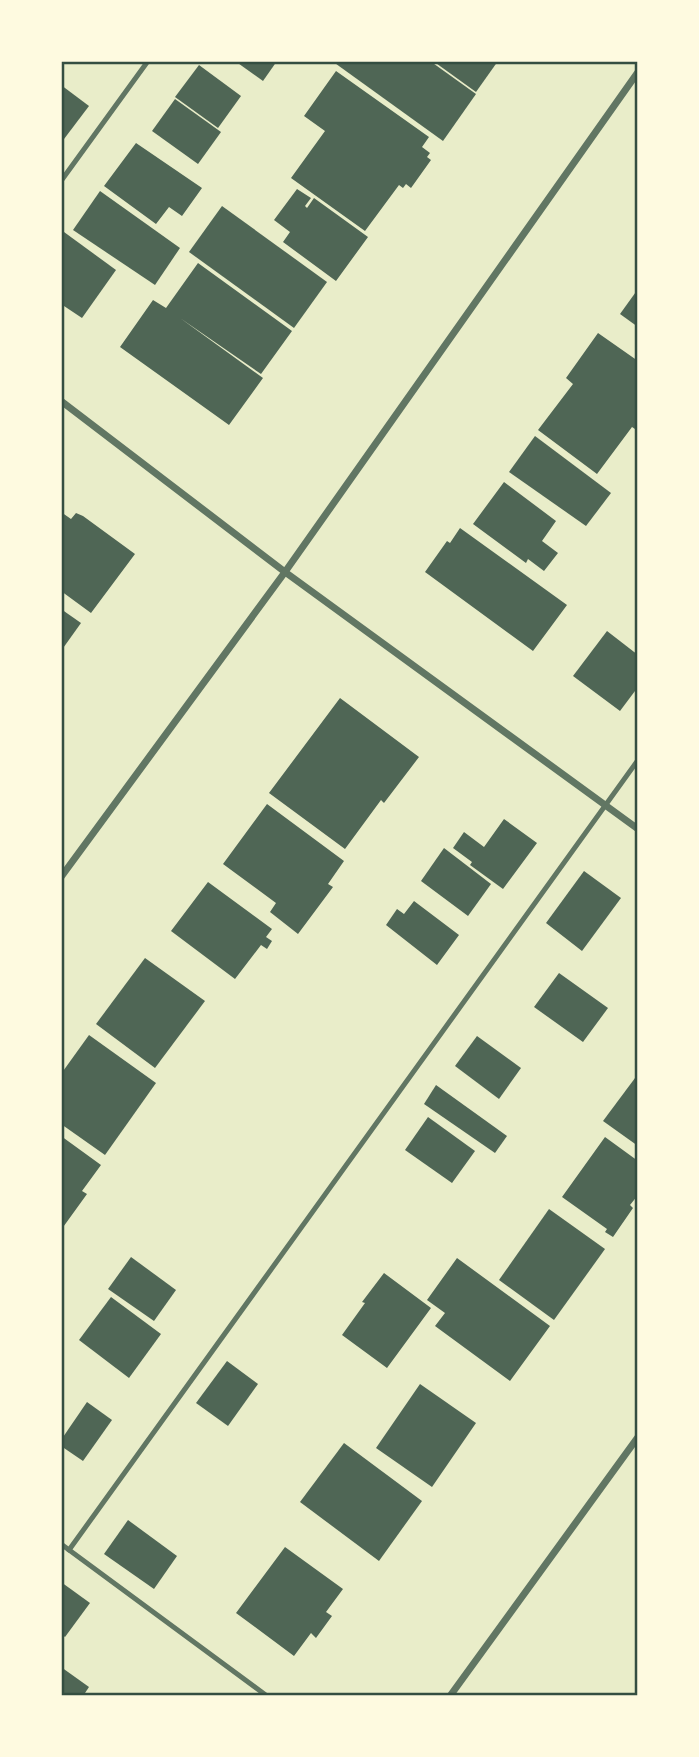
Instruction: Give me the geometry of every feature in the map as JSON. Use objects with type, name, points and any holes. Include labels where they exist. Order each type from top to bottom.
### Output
[{"type":"street","points":[[61,877],[285,572],[638,72]]},
{"type":"street","points":[[61,401],[285,572],[638,829]]},
{"type":"street","points":[[450,1696],[638,1437]]},
{"type":"lane","points":[[61,181],[148,61]]},
{"type":"lane","points":[[69,1550],[638,760]]},
{"type":"lane","points":[[61,1544],[267,1696]]},
{"type":"building","points":[[235,61],[277,61],[263,81]]},
{"type":"building","points":[[332,61],[430,61],[476,94],[443,141]]},
{"type":"building","points":[[433,61],[498,61],[476,92]]},
{"type":"building","points":[[199,65],[241,96],[218,128],[175,97]]},
{"type":"building","points":[[336,71],[429,137],[422,147],[430,153],[427,157],[431,160],[411,188],[406,184],[403,188],[399,185],[365,231],[291,178],[325,131],[304,116]]},
{"type":"building","points":[[61,85],[89,106],[61,143]]},
{"type":"building","points":[[175,99],[221,132],[198,164],[152,131]]},
{"type":"building","points":[[136,143],[202,188],[182,216],[169,207],[156,224],[104,186]]},
{"type":"building","points":[[297,189],[311,198],[305,206],[307,208],[314,198],[368,237],[336,281],[283,242],[290,232],[274,220]]},
{"type":"building","points":[[100,191],[180,248],[155,285],[73,230]]},
{"type":"building","points":[[222,206],[327,282],[294,328],[189,252]]},
{"type":"building","points":[[64,232],[116,270],[82,318],[61,304],[61,236]]},
{"type":"building","points":[[198,263],[292,331],[261,374],[180,318],[263,378],[229,425],[120,347],[153,300],[166,308]]},
{"type":"building","points":[[638,289],[638,327],[620,314]]},
{"type":"building","points":[[598,333],[638,361],[638,431],[632,427],[597,474],[538,430],[573,384],[566,378]]},
{"type":"building","points":[[535,436],[611,493],[586,526],[509,472]]},
{"type":"building","points":[[504,482],[556,521],[542,541],[558,553],[544,571],[528,559],[526,563],[473,524]]},
{"type":"building","points":[[61,512],[71,519],[76,513],[83,516],[135,554],[91,613],[61,591]]},
{"type":"building","points":[[460,528],[567,605],[533,651],[425,572]]},
{"type":"building","points":[[61,609],[81,623],[61,651]]},
{"type":"building","points":[[607,631],[638,655],[638,687],[620,711],[573,676]]},
{"type":"building","points":[[340,698],[419,757],[384,803],[381,800],[345,849],[269,793]]},
{"type":"building","points":[[267,804],[344,861],[328,884],[333,887],[298,934],[270,912],[276,903],[223,864]]},
{"type":"building","points":[[504,819],[537,843],[503,889],[470,865],[472,862],[453,848],[464,832],[484,847]]},
{"type":"building","points":[[444,848],[491,884],[468,916],[421,881]]},
{"type":"building","points":[[584,871],[621,898],[582,951],[546,923]]},
{"type":"building","points":[[208,882],[272,929],[266,937],[272,941],[267,949],[261,945],[235,979],[171,931]]},
{"type":"building","points":[[414,901],[459,935],[437,965],[386,925],[397,909],[404,914]]},
{"type":"building","points":[[145,958],[205,1001],[155,1068],[96,1024]]},
{"type":"building","points":[[559,973],[608,1008],[583,1042],[534,1007]]},
{"type":"building","points":[[89,1035],[156,1083],[105,1155],[61,1124],[61,1074]]},
{"type":"building","points":[[477,1036],[521,1068],[499,1099],[455,1066]]},
{"type":"building","points":[[638,1074],[638,1146],[603,1121]]},
{"type":"building","points":[[436,1085],[507,1136],[495,1153],[424,1104]]},
{"type":"building","points":[[428,1117],[475,1151],[452,1183],[405,1150]]},
{"type":"building","points":[[61,1136],[101,1165],[82,1191],[87,1194],[61,1230]]},
{"type":"building","points":[[605,1137],[638,1161],[638,1195],[630,1205],[633,1208],[613,1237],[605,1232],[607,1229],[562,1197]]},
{"type":"building","points":[[549,1209],[605,1249],[554,1320],[499,1280]]},
{"type":"building","points":[[131,1257],[176,1290],[154,1321],[108,1289]]},
{"type":"building","points":[[457,1258],[550,1326],[510,1381],[435,1326],[445,1313],[427,1300]]},
{"type":"building","points":[[384,1273],[431,1308],[387,1368],[342,1335]]},
{"type":"building","points":[[111,1297],[161,1334],[129,1378],[79,1340]]},
{"type":"building","points":[[227,1361],[258,1384],[228,1426],[196,1403]]},
{"type":"building","points":[[420,1384],[476,1423],[432,1487],[376,1448]]},
{"type":"building","points":[[87,1402],[112,1420],[83,1461],[61,1446],[61,1440]]},
{"type":"building","points":[[344,1443],[422,1501],[379,1561],[300,1502]]},
{"type":"building","points":[[128,1520],[177,1556],[154,1589],[104,1554]]},
{"type":"building","points":[[285,1547],[343,1589],[326,1612],[332,1616],[316,1638],[311,1633],[294,1656],[236,1613]]},
{"type":"building","points":[[61,1582],[90,1603],[65,1637],[61,1634]]},
{"type":"building","points":[[61,1667],[89,1687],[83,1696],[61,1696]]}]
